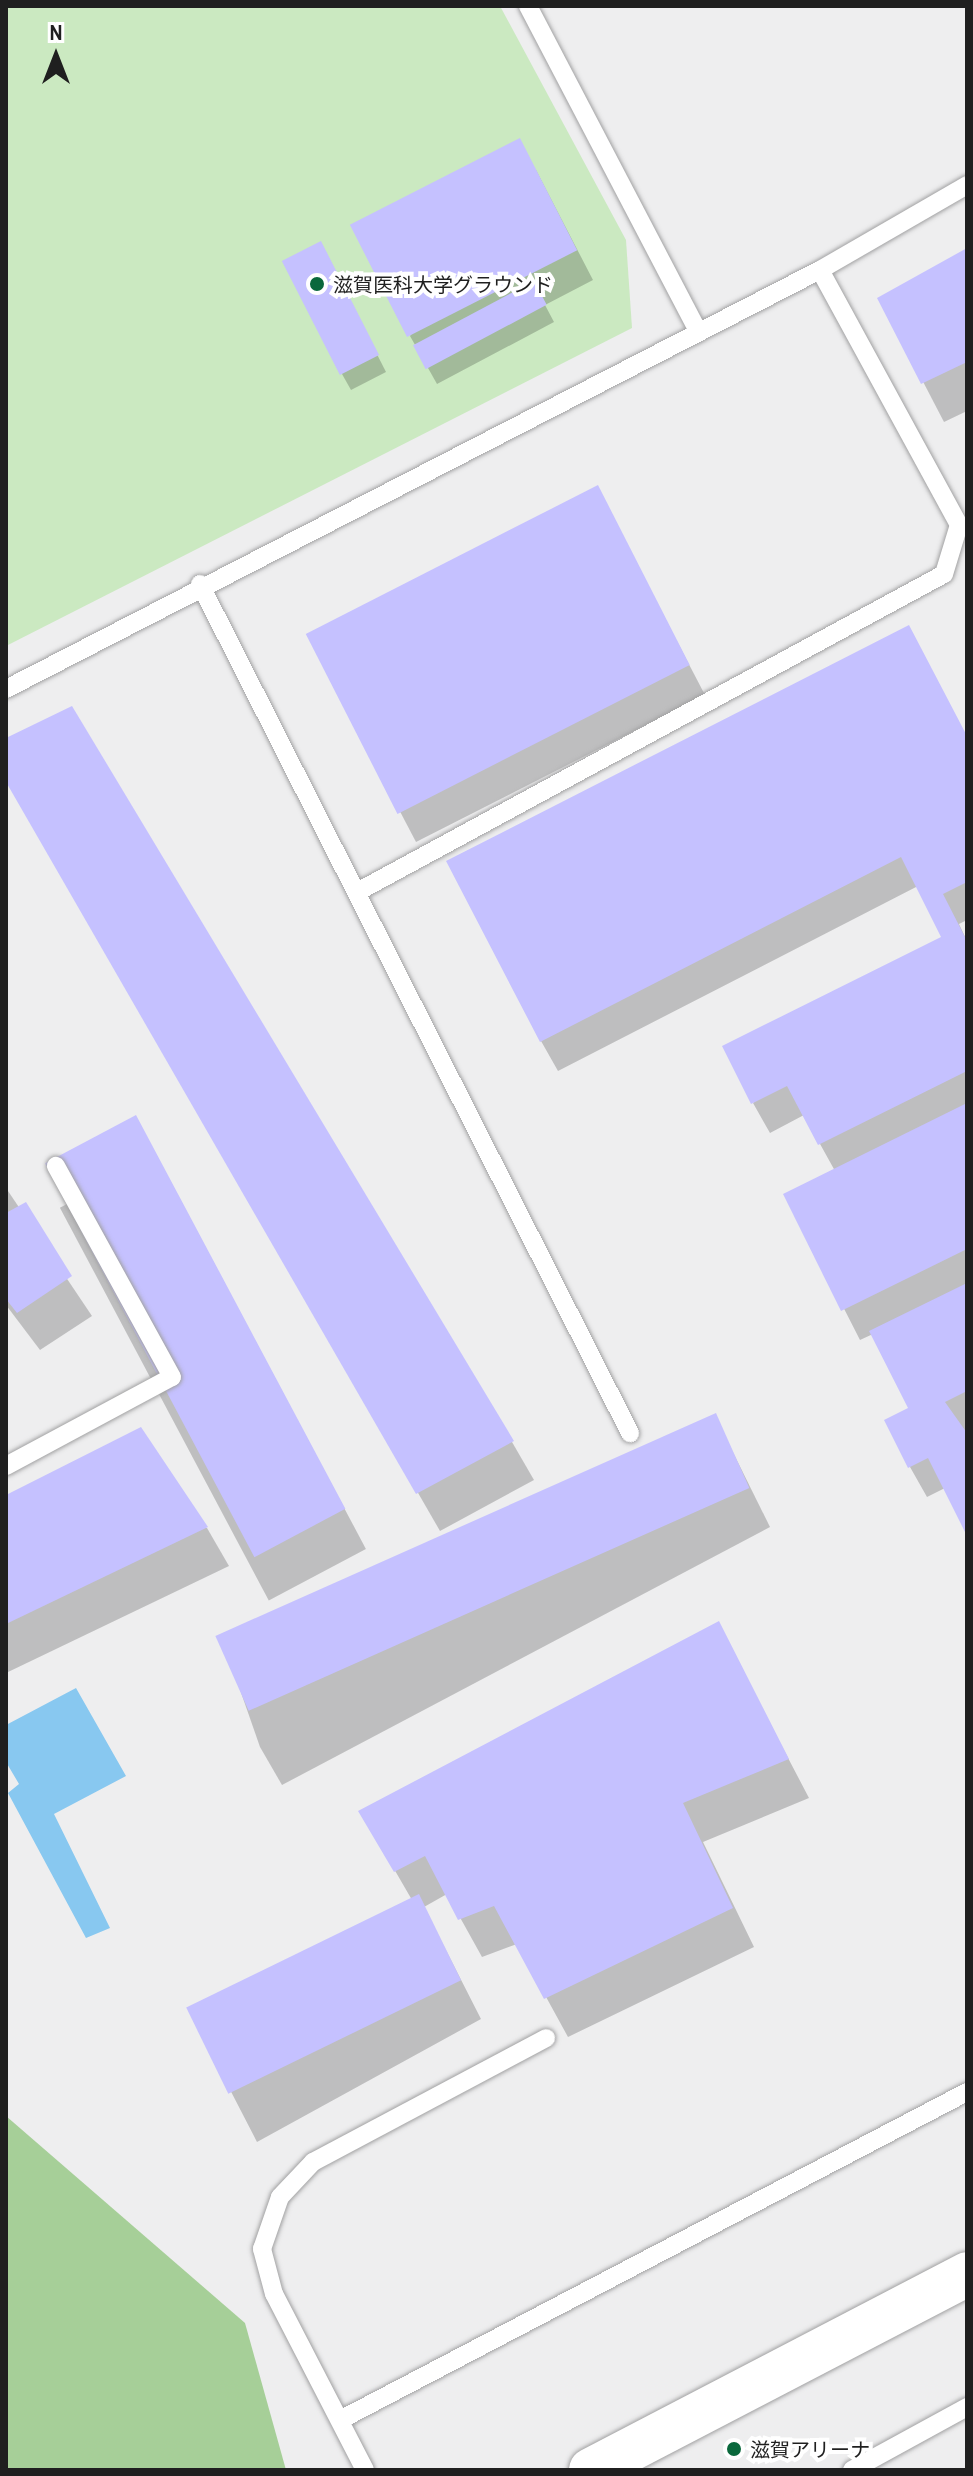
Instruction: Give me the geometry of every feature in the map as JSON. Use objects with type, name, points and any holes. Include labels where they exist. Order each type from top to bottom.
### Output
[{"type":"street","points":[[591,2470],[967,2274]]},
{"type":"lane","points":[[528,6],[697,329]]},
{"type":"lane","points":[[6,689],[200,584],[697,329],[820,270],[967,185]]},
{"type":"lane","points":[[359,891],[944,574],[959,525],[820,270]]},
{"type":"lane","points":[[200,584],[359,891],[630,1433]]},
{"type":"lane","points":[[6,1466],[172,1377],[56,1166]]},
{"type":"lane","points":[[365,2470],[274,2294],[262,2249],[280,2197],[313,2162],[546,2038]]},
{"type":"lane","points":[[340,2420],[967,2092]]},
{"type":"lane","points":[[852,2470],[967,2407]]},
{"type":"green space","name":"滋賀医科大学グラウンド","points":[[6,6],[500,6],[626,240],[632,328],[6,646]]},
{"type":"green space","points":[[6,2116],[245,2323],[286,2470],[6,2470]]},
{"type":"water","points":[[76,1688],[126,1776],[54,1814],[110,1928],[86,1938],[8,1793],[19,1784],[6,1762],[6,1725]]},
{"type":"building","points":[[520,138],[577,250],[407,337],[350,225]]},
{"type":"building","points":[[321,241],[379,355],[340,375],[282,261]]},
{"type":"building","points":[[967,248],[967,362],[921,384],[877,298]]},
{"type":"building","points":[[534,281],[547,305],[426,369],[413,345]]},
{"type":"building","points":[[598,485],[690,665],[397,814],[306,634]]},
{"type":"building","points":[[909,625],[967,736],[967,882],[943,894],[967,941],[967,1071],[818,1145],[787,1086],[751,1104],[722,1046],[941,937],[901,857],[540,1042],[446,861]]},
{"type":"building","points":[[72,706],[514,1441],[416,1494],[6,782],[6,738]]},
{"type":"building","points":[[967,1103],[967,1249],[841,1311],[783,1194]]},
{"type":"building","points":[[136,1115],[345,1509],[254,1557],[45,1163]]},
{"type":"building","points":[[26,1202],[72,1276],[17,1313],[6,1299],[6,1213]]},
{"type":"building","points":[[967,1283],[967,1391],[945,1402],[967,1433],[967,1536],[928,1458],[908,1468],[884,1420],[908,1408],[869,1331]]},
{"type":"building","points":[[716,1413],[749,1488],[249,1711],[215,1636]]},
{"type":"building","points":[[141,1427],[208,1527],[6,1624],[6,1495]]},
{"type":"building","points":[[719,1621],[789,1759],[683,1803],[733,1908],[544,1999],[494,1906],[458,1920],[425,1856],[394,1872],[358,1811]]},
{"type":"building","points":[[419,1894],[461,1980],[228,2094],[186,2008]]},
{"type":"place","name":"滋賀医科大学グラウンド","points":[[317,284]]},
{"type":"place","name":"滋賀アリーナ","points":[[734,2449]]}]
